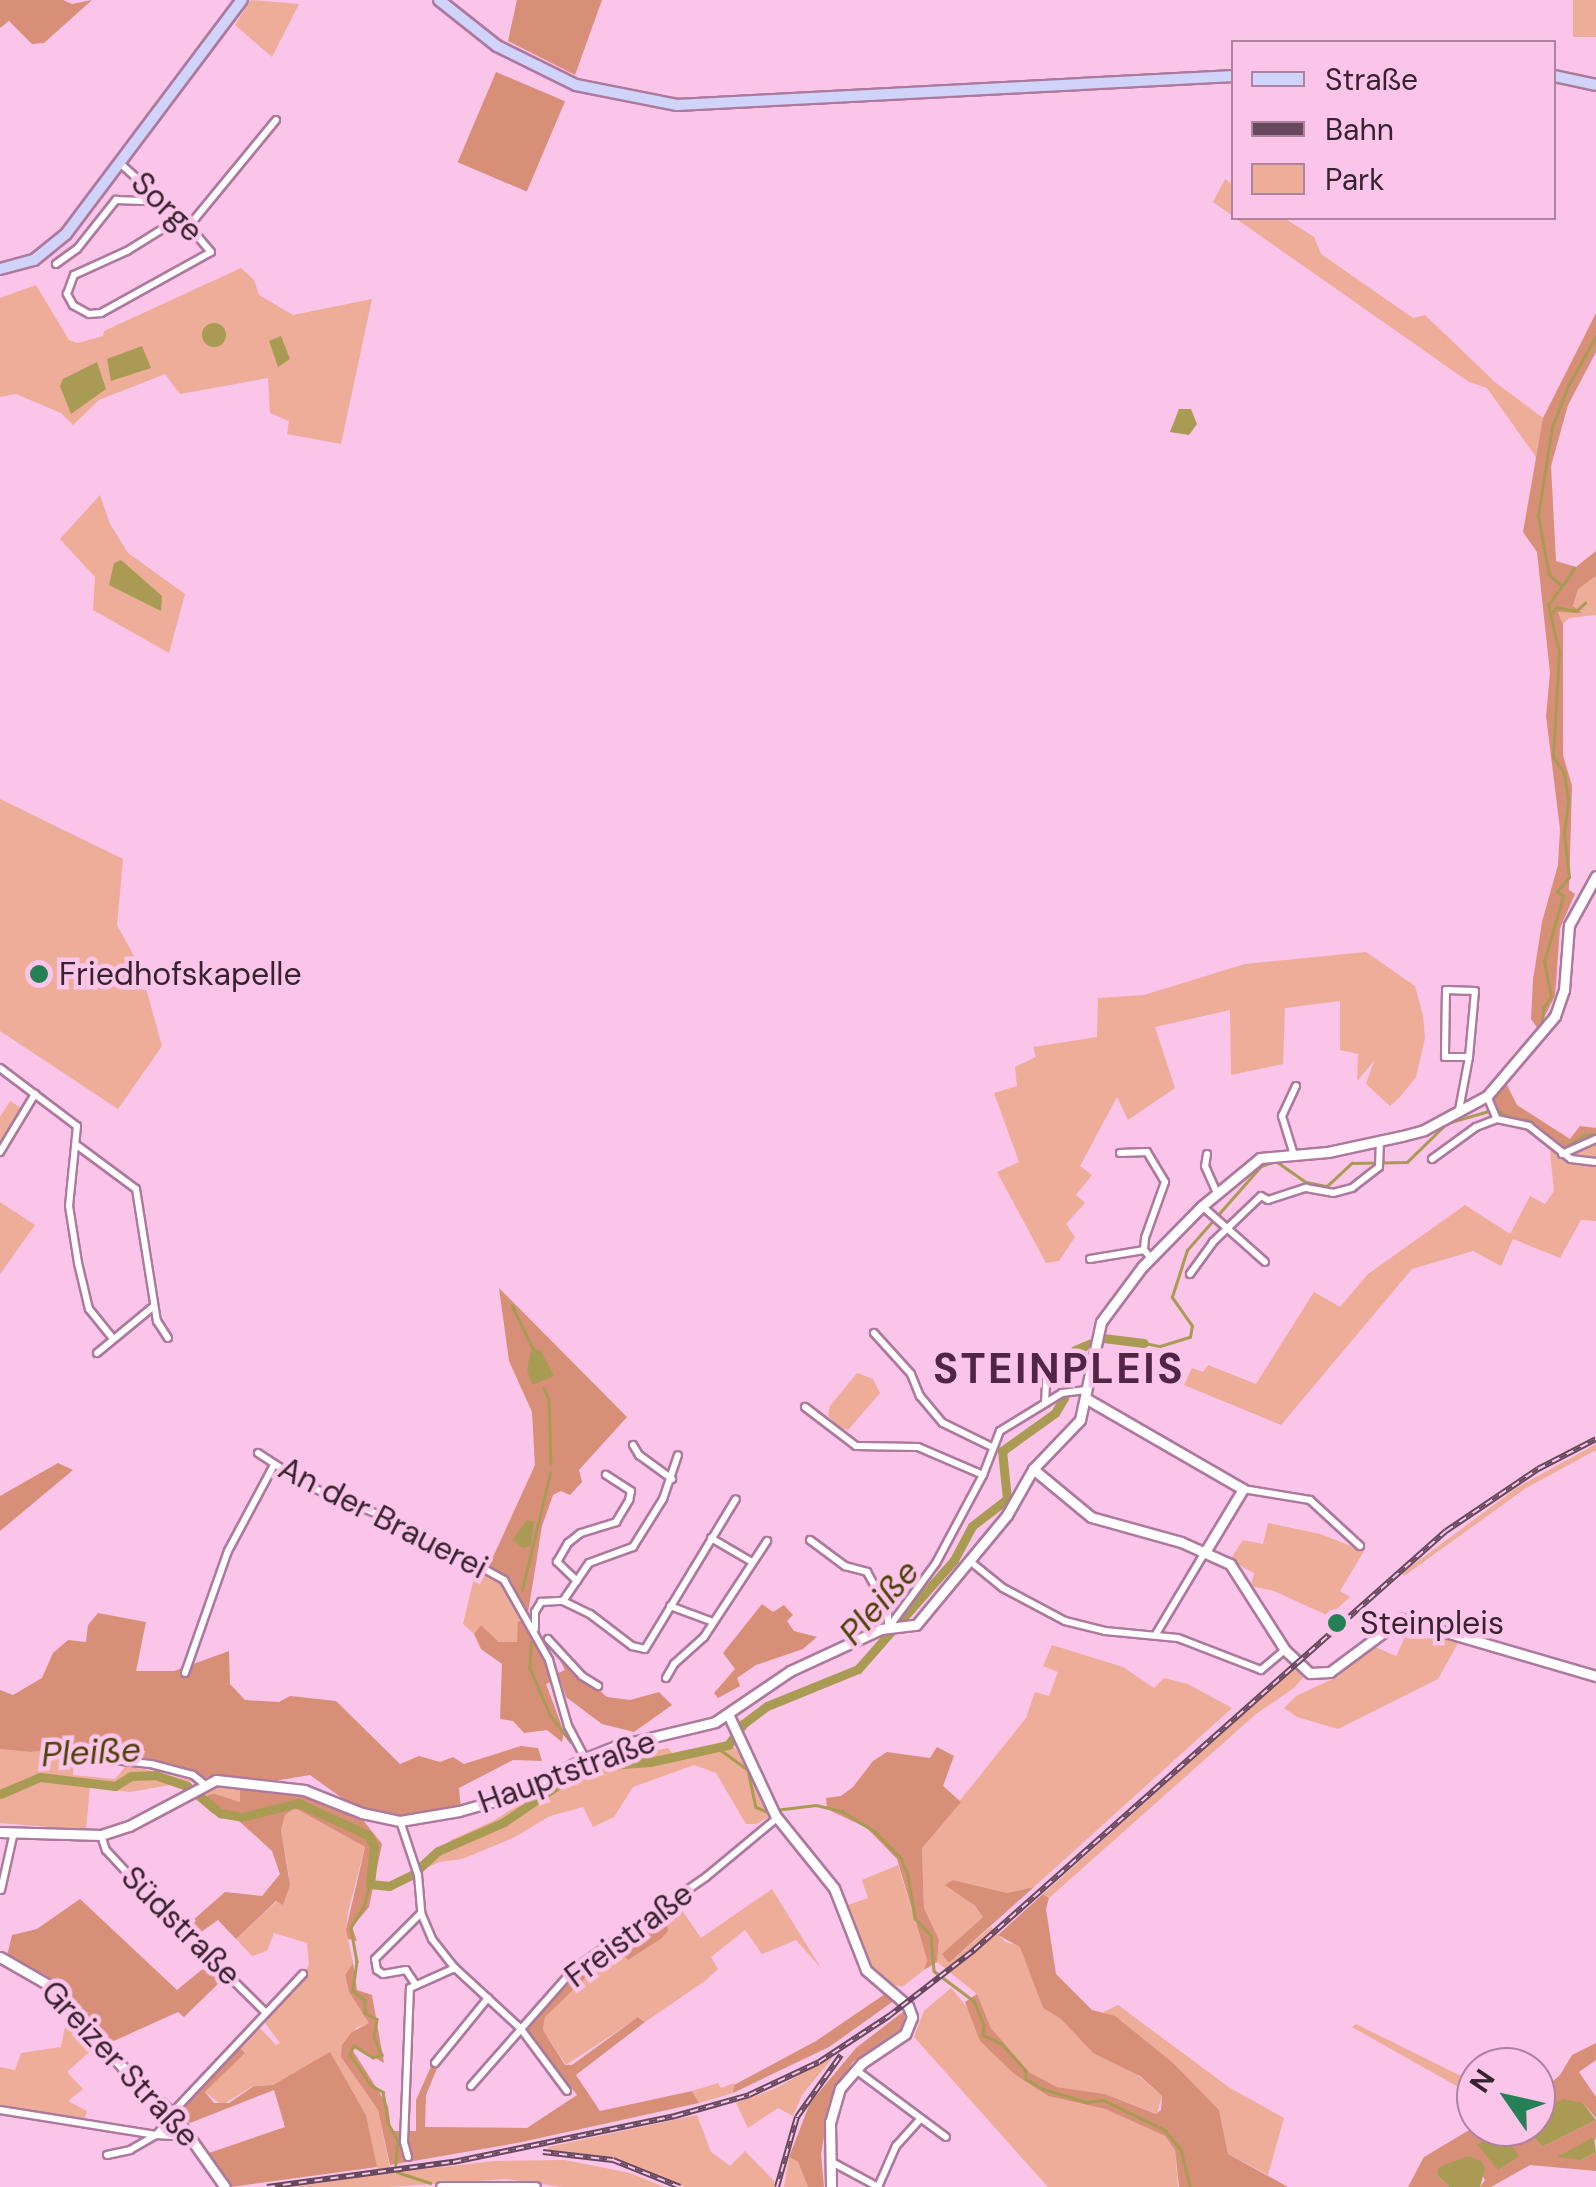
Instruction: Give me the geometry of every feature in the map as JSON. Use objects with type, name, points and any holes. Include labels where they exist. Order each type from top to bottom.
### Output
[{"type":"main road","points":[[439,0],[498,46],[576,85],[676,105],[1231,76]]},
{"type":"main road","points":[[0,269],[34,260],[57,244],[240,3]]},
{"type":"main road","points":[[1556,76],[1596,85]]},
{"type":"main road","name":"Hauptstraße","points":[[0,1832],[101,1835],[129,1826],[200,1785],[230,1780],[304,1790],[362,1813],[400,1820],[494,1803],[523,1794],[585,1758],[700,1728],[728,1714],[771,1681],[928,1615],[1016,1503],[1033,1469],[1074,1430],[1090,1396],[1097,1340],[1108,1309],[1147,1254],[1260,1158],[1294,1156],[1424,1130],[1489,1100],[1555,1016],[1564,990],[1569,924],[1596,876]]},
{"type":"main road","points":[[1090,1396],[1243,1489],[1205,1552]]},
{"type":"main road","points":[[1033,1469],[1091,1517],[1205,1552],[1230,1564],[1284,1650],[1302,1669],[1316,1674],[1330,1672],[1403,1619],[1596,1676]]},
{"type":"main road","points":[[728,1714],[774,1814],[828,1878],[866,1970],[908,2006],[912,2022],[905,2034],[854,2069],[834,2103],[831,2187]]},
{"type":"main road","name":"Greizer Straße","points":[[0,1957],[47,1984],[127,2072],[173,2114],[225,2187]]},
{"type":"main road","points":[[441,2187],[535,2187]]},
{"type":"street","points":[[189,226],[276,120]]},
{"type":"street","name":"Sorge","points":[[121,164],[157,194],[189,226],[211,252],[101,313],[90,314],[73,306],[67,294],[74,276],[127,252],[180,218]]},
{"type":"street","points":[[56,264],[76,249],[116,200],[150,201],[157,194]]},
{"type":"street","points":[[1460,1111],[1469,1057],[1475,991],[1446,990],[1445,1058],[1469,1057]]},
{"type":"street","points":[[0,1068],[73,1122],[78,1145],[70,1206],[78,1263],[89,1309],[112,1337]]},
{"type":"street","points":[[1294,1156],[1282,1116],[1296,1086]]},
{"type":"street","points":[[0,1152],[35,1094]]},
{"type":"street","points":[[1489,1100],[1496,1120]]},
{"type":"street","points":[[1432,1159],[1476,1126],[1496,1120],[1528,1126],[1562,1154],[1596,1162]]},
{"type":"street","points":[[1562,1154],[1596,1139]]},
{"type":"street","points":[[1190,1274],[1225,1230],[1262,1196],[1268,1200],[1306,1188],[1343,1191],[1378,1161],[1380,1141]]},
{"type":"street","points":[[78,1145],[136,1190],[154,1306],[168,1338]]},
{"type":"street","points":[[1090,1259],[1147,1254],[1166,1182],[1147,1152],[1120,1152]]},
{"type":"street","points":[[1207,1154],[1205,1166],[1217,1193]]},
{"type":"street","points":[[1202,1206],[1265,1262]]},
{"type":"street","points":[[97,1353],[154,1306]]},
{"type":"street","points":[[874,1333],[911,1374],[920,1396],[944,1422],[990,1446]]},
{"type":"street","points":[[1045,1402],[1047,1364]]},
{"type":"street","points":[[894,1628],[929,1575],[983,1475],[990,1446],[1000,1430],[1071,1389],[1090,1396]]},
{"type":"street","points":[[805,1408],[856,1446],[918,1447],[983,1475]]},
{"type":"street","points":[[633,1446],[639,1456],[672,1479]]},
{"type":"street","name":"An der Brauerei","points":[[258,1453],[308,1486],[407,1526],[490,1570],[515,1594],[542,1646],[560,1690],[568,1726],[585,1758]]},
{"type":"street","points":[[564,1601],[597,1558],[633,1547],[672,1479],[678,1456]]},
{"type":"street","points":[[185,1673],[228,1551],[274,1465]]},
{"type":"street","points":[[577,1580],[557,1562],[568,1543],[580,1533],[616,1522],[629,1500],[631,1491],[606,1474]]},
{"type":"street","points":[[1243,1489],[1310,1500],[1360,1546]]},
{"type":"street","points":[[536,1635],[538,1606],[564,1601],[590,1614],[637,1649],[649,1645],[736,1499]]},
{"type":"street","points":[[711,1538],[752,1562]]},
{"type":"street","points":[[810,1540],[844,1566],[866,1572],[884,1601],[894,1628]]},
{"type":"street","points":[[666,1678],[713,1622],[768,1541]]},
{"type":"street","points":[[1156,1634],[1205,1552]]},
{"type":"street","points":[[971,1562],[1003,1588],[1055,1618],[1104,1631],[1156,1634],[1218,1650],[1261,1670],[1284,1650]]},
{"type":"street","points":[[670,1606],[713,1622]]},
{"type":"street","points":[[542,1646],[549,1641],[598,1686]]},
{"type":"street","points":[[76,1756],[151,1764],[193,1775],[200,1785]]},
{"type":"street","name":"Freistraße","points":[[471,2086],[574,1969],[706,1877],[774,1814]]},
{"type":"street","points":[[400,1820],[418,1875],[421,1913],[432,1939],[455,1968],[520,2029],[567,2090]]},
{"type":"street","points":[[1,1890],[14,1831]]},
{"type":"street","name":"Südstraße","points":[[101,1835],[106,1850],[142,1890],[266,2013]]},
{"type":"street","points":[[416,1986],[406,1970],[377,1970],[375,1959],[421,1913]]},
{"type":"street","points":[[408,2156],[404,2142],[410,1988],[455,1968]]},
{"type":"street","name":"Südstraße","points":[[156,2135],[302,1974]]},
{"type":"street","points":[[436,2063],[488,1998]]},
{"type":"street","points":[[854,2069],[946,2137]]},
{"type":"street","points":[[0,2110],[156,2135],[193,2137]]},
{"type":"street","points":[[829,2160],[878,2187],[896,2146],[920,2119]]},
{"type":"street","points":[[107,2155],[130,2150],[156,2135]]},
{"type":"green space","points":[[251,0],[299,4],[272,57],[235,25]]},
{"type":"green space","points":[[1573,0],[1596,0],[1596,37],[1573,37]]},
{"type":"green space","points":[[1225,179],[1231,184],[1231,215],[1213,202]]},
{"type":"green space","points":[[1238,220],[1287,220],[1314,237],[1321,254],[1413,318],[1425,315],[1496,383],[1543,418],[1538,460],[1487,388],[1469,382]]},
{"type":"green space","points":[[241,268],[254,280],[259,295],[293,315],[372,299],[341,444],[287,434],[289,421],[270,413],[268,378],[180,394],[165,374],[99,400],[73,425],[61,413],[16,394],[0,397],[0,298],[36,285],[69,340],[78,343],[103,336],[104,331]]},
{"type":"green space","points":[[100,495],[110,524],[128,553],[185,594],[169,653],[93,610],[95,577],[60,539]]},
{"type":"green space","points":[[1596,576],[1596,615],[1569,618],[1563,624],[1558,611],[1580,613],[1573,606],[1578,589]]},
{"type":"green space","points":[[0,799],[123,859],[117,925],[140,967],[162,1046],[118,1109],[0,1031]]},
{"type":"green space","points":[[1366,952],[1415,986],[1423,1016],[1425,1038],[1416,1077],[1400,1097],[1390,1106],[1366,1084],[1374,1061],[1357,1081],[1358,1054],[1340,1050],[1340,1001],[1285,1008],[1283,1064],[1231,1075],[1230,1010],[1155,1027],[1175,1088],[1128,1120],[1117,1097],[1080,1166],[1092,1175],[1076,1195],[1085,1203],[1066,1224],[1075,1237],[1059,1261],[1046,1263],[997,1172],[1019,1162],[994,1093],[1017,1086],[1015,1067],[1036,1057],[1033,1047],[1097,1037],[1098,998],[1144,995],[1245,964]]},
{"type":"green space","points":[[10,1101],[21,1108],[0,1146],[0,1117]]},
{"type":"green space","points":[[1596,1137],[1596,1221],[1581,1220],[1560,1258],[1513,1239],[1501,1266],[1473,1251],[1412,1269],[1281,1425],[1184,1385],[1192,1368],[1203,1372],[1208,1365],[1256,1384],[1314,1292],[1340,1307],[1368,1274],[1465,1205],[1510,1234],[1530,1196],[1545,1204],[1554,1191],[1550,1152],[1556,1146]]},
{"type":"green space","points":[[0,1202],[35,1225],[0,1274]]},
{"type":"green space","points":[[857,1373],[873,1379],[880,1393],[848,1430],[839,1428],[828,1415],[830,1406]]},
{"type":"green space","points":[[1596,1444],[1596,1450],[1526,1488],[1404,1576],[1402,1573],[1518,1487]]},
{"type":"green space","points":[[1268,1523],[1320,1534],[1364,1551],[1340,1591],[1350,1597],[1329,1616],[1274,1591],[1251,1586],[1254,1573],[1230,1560],[1243,1540],[1263,1544]]},
{"type":"green space","points":[[477,1565],[504,1585],[528,1624],[517,1642],[499,1642],[481,1625],[474,1634],[463,1624]]},
{"type":"green space","points":[[1412,1623],[1462,1636],[1438,1679],[1338,1729],[1297,1717],[1284,1708],[1296,1696],[1337,1677],[1373,1646],[1396,1656]]},
{"type":"green space","points":[[1052,1645],[1123,1667],[1154,1688],[1164,1678],[1188,1684],[1232,1708],[1034,1887],[1007,1893],[953,1880],[983,1917],[943,1954],[949,1963],[991,1927],[1005,1942],[1020,1946],[1043,2008],[1061,2019],[1093,2053],[1127,2066],[1162,2096],[1157,2114],[1105,2094],[1057,2087],[1029,2072],[991,2028],[977,1994],[937,1962],[939,1940],[924,1908],[922,1848],[1026,1718],[1035,1692],[1049,1696],[1058,1672],[1043,1666]]},
{"type":"green space","points":[[1296,1667],[1305,1675],[1294,1688],[1256,1714],[1049,1898],[1043,1894]]},
{"type":"green space","points":[[75,1745],[73,1775],[115,1779],[127,1765],[193,1781],[130,1792],[90,1787],[86,1830],[0,1823],[0,1749],[31,1752]]},
{"type":"green space","points":[[733,1746],[748,1763],[773,1815],[756,1824],[746,1824],[716,1773],[694,1765],[633,1787],[614,1817],[593,1827],[583,1807],[550,1816],[513,1838],[462,1859],[439,1862],[420,1871],[418,1864],[451,1840],[493,1821],[586,1764],[668,1748],[674,1756]]},
{"type":"green space","points":[[217,1785],[240,1786],[240,1802],[208,1795],[202,1804],[191,1793]]},
{"type":"green space","points":[[295,1808],[365,1847],[348,1912],[346,1930],[353,1963],[345,1975],[349,1992],[370,2023],[356,2028],[341,2057],[378,2110],[391,2173],[494,2161],[565,2160],[630,2173],[664,2187],[562,2187],[506,2179],[389,2187],[295,2187],[378,2174],[366,2115],[330,2053],[273,2085],[253,2086],[222,2105],[205,2092],[244,2053],[238,2046],[258,2026],[276,2045],[280,2043],[263,2020],[305,1974],[309,1964],[307,1943],[274,1933],[267,1951],[252,1956],[236,1939],[277,1901],[283,1904],[289,1876],[281,1830],[285,1815]]},
{"type":"green space","points":[[898,1865],[927,1960],[924,1970],[902,1987],[883,1982],[873,1973],[848,1905],[868,1898],[862,1880]]},
{"type":"green space","points":[[772,1889],[821,1968],[796,1940],[762,1954],[745,1930],[711,1957],[718,1969],[705,1981],[645,2022],[639,2017],[566,2065],[543,2030],[545,2017],[588,1972],[619,1950],[668,1931],[667,1910],[677,1903],[701,1938]]},
{"type":"green space","points":[[951,1988],[972,2013],[980,2041],[1014,2074],[1048,2096],[1105,2109],[1165,2136],[1175,2150],[1178,2187],[1048,2187],[914,2037],[924,2011]]},
{"type":"green space","points":[[1118,2005],[1230,2088],[1284,2118],[1268,2175],[1228,2154],[1219,2110],[1102,2013]]},
{"type":"green space","points":[[1356,2024],[1456,2074],[1456,2086],[1352,2027]]},
{"type":"green space","points":[[78,2026],[96,2046],[67,2072],[83,2089],[68,2101],[87,2111],[84,2122],[0,2108],[0,2067],[15,2070],[21,2053],[61,2047],[65,2027]]},
{"type":"green space","points":[[833,2057],[802,2095],[793,2116],[778,2108],[748,2128],[736,2103],[774,2089]]},
{"type":"green space","points":[[718,2083],[721,2088],[734,2083],[733,2093],[699,2103],[692,2091]]},
{"type":"green space","points":[[697,2115],[711,2152],[730,2166],[745,2151],[774,2181],[774,2187],[684,2187],[613,2158],[548,2147]]},
{"type":"green space","points":[[789,2157],[798,2162],[808,2187],[784,2187]]},
{"type":"shaded area","points":[[0,0],[63,0],[72,4],[92,0],[44,43],[32,44],[9,21],[0,28]]},
{"type":"shaded area","points":[[517,0],[602,0],[575,75],[508,41]]},
{"type":"shaded area","points":[[496,72],[565,101],[527,192],[458,162]]},
{"type":"shaded area","points":[[1596,313],[1596,352],[1568,405],[1551,466],[1556,561],[1576,567],[1596,551],[1596,576],[1578,589],[1573,606],[1582,613],[1558,612],[1563,624],[1563,755],[1572,786],[1569,890],[1575,894],[1560,928],[1555,996],[1538,1029],[1531,1019],[1533,980],[1542,922],[1558,865],[1560,829],[1546,716],[1550,673],[1537,552],[1523,532],[1543,418]]},
{"type":"shaded area","points":[[214,323],[223,326],[223,344],[214,347],[205,344],[202,335],[205,326]]},
{"type":"shaded area","points":[[281,336],[290,359],[278,367],[269,341]]},
{"type":"shaded area","points":[[142,346],[151,368],[111,381],[107,359]]},
{"type":"shaded area","points":[[97,362],[106,389],[71,414],[60,386],[63,379]]},
{"type":"shaded area","points":[[1179,409],[1191,409],[1197,424],[1189,435],[1170,432]]},
{"type":"shaded area","points":[[121,560],[162,596],[161,611],[109,585],[114,563]]},
{"type":"shaded area","points":[[1506,1083],[1517,1105],[1570,1139],[1580,1126],[1596,1128],[1596,1137],[1563,1151],[1539,1130],[1500,1116],[1493,1097]]},
{"type":"shaded area","points":[[499,1288],[627,1417],[579,1470],[582,1482],[570,1495],[561,1491],[553,1495],[542,1526],[528,1613],[512,1585],[486,1563],[494,1555],[535,1465],[532,1412],[509,1361]]},
{"type":"shaded area","points":[[532,1347],[541,1351],[554,1376],[532,1385],[527,1369]]},
{"type":"shaded area","points":[[58,1463],[73,1470],[0,1531],[0,1496]]},
{"type":"shaded area","points":[[527,1520],[534,1522],[531,1546],[523,1548],[512,1540]]},
{"type":"shaded area","points":[[762,1604],[773,1612],[784,1605],[793,1615],[787,1621],[794,1631],[817,1637],[803,1649],[756,1665],[737,1678],[740,1686],[718,1698],[714,1693],[735,1669],[723,1653]]},
{"type":"shaded area","points":[[98,1613],[146,1622],[136,1671],[174,1671],[229,1651],[230,1684],[245,1700],[279,1702],[290,1696],[336,1701],[400,1764],[419,1756],[440,1762],[453,1757],[464,1764],[521,1746],[538,1748],[542,1761],[513,1760],[459,1788],[461,1810],[395,1816],[349,1803],[310,1775],[274,1781],[203,1777],[152,1762],[93,1756],[94,1747],[88,1745],[31,1752],[0,1749],[0,1690],[13,1695],[42,1678],[53,1653],[68,1640],[86,1642],[88,1625]]},
{"type":"shaded area","points":[[518,1621],[528,1624],[555,1680],[546,1684],[564,1732],[562,1742],[547,1730],[524,1733],[513,1721],[500,1719],[502,1664],[481,1649],[474,1634],[481,1625],[499,1642],[517,1642]]},
{"type":"shaded area","points":[[556,1653],[607,1697],[630,1700],[659,1692],[672,1705],[634,1732],[602,1724],[566,1697],[558,1673],[565,1670]]},
{"type":"shaded area","points":[[937,1747],[954,1756],[943,1786],[961,1802],[922,1848],[924,1908],[939,1940],[937,1962],[924,1970],[927,1960],[897,1859],[867,1828],[827,1809],[826,1798],[841,1796],[853,1787],[873,1761],[887,1752],[930,1758]]},
{"type":"shaded area","points":[[240,1786],[314,1798],[363,1820],[382,1844],[369,1907],[352,1927],[357,1941],[348,1939],[346,1930],[365,1847],[295,1808],[285,1815],[281,1830],[290,1885],[283,1905],[276,1901],[236,1939],[218,1920],[194,1937],[184,1928],[225,1892],[262,1896],[280,1874],[272,1851],[238,1820],[212,1813],[202,1804],[208,1795],[215,1794],[240,1802]]},
{"type":"shaded area","points":[[953,1880],[1007,1893],[1034,1887],[949,1963],[942,1954],[983,1917],[974,1905],[945,1885]]},
{"type":"shaded area","points":[[1043,1894],[1049,1898],[1046,1909],[1056,1974],[1092,2010],[1115,2016],[1173,2063],[1219,2110],[1228,2154],[1288,2187],[1179,2187],[1175,2150],[1165,2136],[1105,2109],[1048,2096],[1014,2074],[980,2041],[965,2002],[977,1994],[991,2028],[1029,2072],[1057,2087],[1105,2094],[1156,2114],[1161,2110],[1162,2096],[1140,2076],[1093,2053],[1061,2019],[1043,2008],[1020,1947],[998,1935]]},
{"type":"shaded area","points":[[80,1899],[177,1990],[210,1963],[223,1979],[184,2017],[178,2012],[107,2044],[46,1975],[7,1956],[12,1935],[37,1929]]},
{"type":"shaded area","points":[[667,1910],[668,1931],[662,1938],[628,1960],[619,1950],[608,1956],[545,2017],[543,2030],[565,2065],[572,2065],[638,2017],[645,2022],[576,2075],[600,2111],[692,2091],[699,2103],[517,2143],[390,2165],[378,2110],[341,2057],[342,2045],[352,2032],[369,2023],[349,1992],[345,1975],[353,1963],[357,1990],[372,1995],[384,2063],[356,2047],[353,2051],[388,2106],[391,2131],[416,2131],[416,2100],[433,2062],[440,2061],[426,2095],[425,2127],[527,2128],[577,2095],[527,2030],[578,1972]]},
{"type":"shaded area","points":[[885,1994],[895,2000],[829,2047],[733,2093],[734,2085],[816,2041]]},
{"type":"shaded area","points":[[904,2011],[905,2026],[853,2062],[832,2094],[821,2154],[824,2187],[808,2187],[798,2162],[789,2157],[810,2103],[856,2048]]},
{"type":"shaded area","points":[[1596,2043],[1596,2060],[1579,2072],[1596,2097],[1596,2118],[1583,2103],[1556,2109],[1556,2078],[1572,2055]]},
{"type":"shaded area","points":[[238,2046],[245,2053],[205,2092],[214,2103],[229,2103],[254,2086],[273,2085],[330,2052],[366,2115],[377,2167],[231,2187],[209,2153],[285,2127],[274,2090],[190,2123],[178,2113]]},
{"type":"shaded area","points":[[1563,2099],[1583,2103],[1596,2120],[1556,2140],[1556,2103]]},
{"type":"shaded area","points":[[1596,2120],[1596,2140],[1593,2137],[1581,2160],[1596,2152],[1596,2171],[1530,2165],[1491,2187],[1480,2187],[1485,2180],[1469,2156],[1437,2175],[1449,2187],[1408,2187],[1424,2157],[1456,2138],[1456,2147],[1556,2147],[1556,2140]]},
{"type":"shaded area","points":[[1594,2137],[1596,2152],[1581,2160],[1557,2157]]},
{"type":"shaded area","points":[[1479,2147],[1512,2147],[1519,2156],[1498,2170]]},
{"type":"shaded area","points":[[1469,2156],[1482,2162],[1485,2169],[1480,2187],[1449,2187],[1437,2175],[1439,2167]]},
{"type":"waterway","points":[[1542,1023],[1543,1008],[1551,997],[1544,962],[1563,896],[1557,892],[1569,877],[1564,834],[1568,799],[1564,773],[1553,757],[1559,652],[1548,605],[1562,586],[1549,575],[1538,516],[1552,427],[1568,386],[1596,336]]},
{"type":"waterway","points":[[1564,584],[1574,568]]},
{"type":"waterway","points":[[1550,615],[1556,607],[1576,611],[1585,603]]},
{"type":"waterway","name":"Pleiße","points":[[1497,1110],[1512,1119],[1529,1120],[1557,1144]]},
{"type":"waterway","name":"Pleiße","points":[[1144,1343],[1160,1346],[1190,1337],[1192,1326],[1172,1297],[1187,1250],[1261,1166],[1276,1161],[1306,1182],[1327,1186],[1352,1163],[1407,1162],[1447,1123],[1489,1111]]},
{"type":"waterway","name":"Pleiße","points":[[1562,1149],[1584,1135],[1596,1134]]},
{"type":"waterway","points":[[512,1305],[533,1349]]},
{"type":"waterway","name":"Pleiße","points":[[0,1794],[40,1777],[115,1786],[131,1776],[155,1775],[187,1786],[220,1813],[242,1817],[298,1803],[368,1835],[374,1846],[370,1884],[389,1886],[412,1875],[438,1851],[504,1822],[584,1767],[650,1762],[728,1745],[743,1724],[767,1706],[858,1669],[954,1560],[972,1526],[1007,1499],[1002,1451],[1055,1413],[1064,1398],[1075,1350],[1103,1338],[1144,1343]]},
{"type":"waterway","points":[[544,1388],[549,1400],[551,1463]]},
{"type":"waterway","points":[[522,1590],[550,1473]]},
{"type":"waterway","points":[[531,1643],[530,1668],[550,1715],[571,1742]]},
{"type":"waterway","points":[[718,1748],[748,1770],[756,1807],[768,1812]]},
{"type":"waterway","points":[[775,1810],[816,1805],[842,1811],[875,1832],[901,1858],[915,1918],[931,1936],[934,1971],[974,2001],[984,2025],[983,2035],[1002,2044],[1026,2071],[1026,2079],[1043,2089],[1087,2102],[1103,2100],[1165,2130],[1181,2150],[1190,2187]]},
{"type":"waterway","points":[[370,1884],[364,1907],[351,1928],[357,1961],[353,1991],[365,2000],[365,2013],[377,2019],[374,2037],[382,2055],[373,2058],[354,2046],[350,2054],[371,2085],[383,2092],[389,2125],[398,2140],[396,2165]]},
{"type":"waterway","points":[[397,2172],[430,2183]]},
{"type":"railway","points":[[267,2187],[453,2162],[675,2116],[749,2095],[819,2062],[889,2016],[974,1950],[1446,1531],[1538,1469],[1596,1439]]},
{"type":"railway","points":[[777,2187],[797,2117],[841,2055]]},
{"type":"railway","points":[[543,2152],[613,2160],[680,2187]]},
{"type":"place","name":"Friedhofskapelle","points":[[39,974]]},
{"type":"place","name":"Steinpleis","points":[[1337,1623]]},
{"type":"district","name":"STEINPLEIS","points":[[1059,1369]]}]
